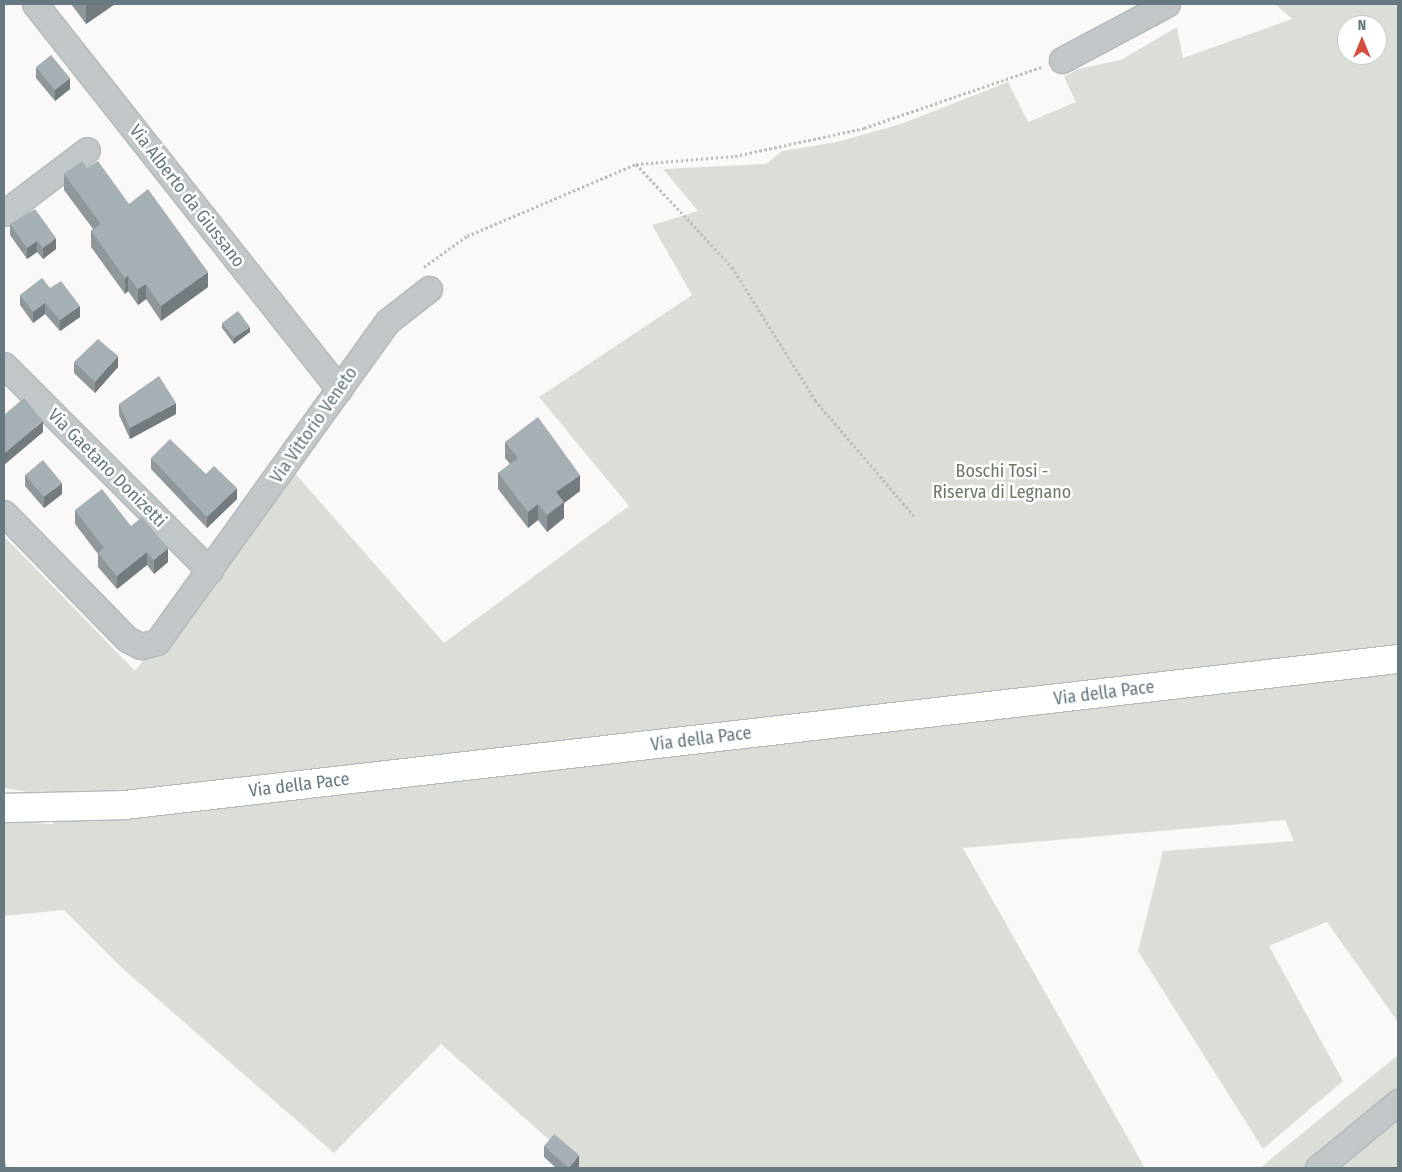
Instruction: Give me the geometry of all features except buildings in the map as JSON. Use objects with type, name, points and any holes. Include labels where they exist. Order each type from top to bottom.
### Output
[{"type":"main road","name":"Via della Pace","points":[[4,808],[125,806],[1398,659]]},
{"type":"street","name":"Via Alberto da Giussano","points":[[35,4],[339,389]]},
{"type":"street","points":[[1062,60],[1167,4]]},
{"type":"street","points":[[4,213],[87,150]]},
{"type":"street","name":"Via Vittorio Veneto","points":[[4,513],[133,644],[157,642],[388,322],[425,279]]},
{"type":"street","name":"Via Gaetano Donizetti","points":[[4,365],[210,571]]},
{"type":"street","points":[[1318,1168],[1398,1102]]},
{"type":"path","points":[[425,279],[467,236],[636,164],[735,156],[864,128],[1062,60]]},
{"type":"path","points":[[636,164],[732,267],[814,400],[915,517]]},
{"type":"path","points":[[4,1164],[9,1168]]},
{"type":"green space","name":"Boschi Tosi - Riserva di Legnano","points":[[1275,4],[1398,4],[1398,1022],[1327,922],[1269,946],[1343,1081],[1263,1149],[1138,951],[1163,851],[1294,841],[1285,820],[963,848],[1145,1168],[581,1168],[441,1044],[334,1153],[121,967],[64,910],[4,916],[4,822],[53,824],[50,796],[4,788],[4,536],[135,671],[293,471],[444,643],[629,506],[539,397],[692,295],[652,225],[698,211],[663,169],[766,164],[782,151],[837,142],[901,124],[1008,82],[1028,122],[1076,102],[1064,77],[1078,69],[1121,60],[1177,27],[1183,58],[1292,19]]},
{"type":"green space","points":[[1398,1055],[1398,1168],[1260,1168]]}]
